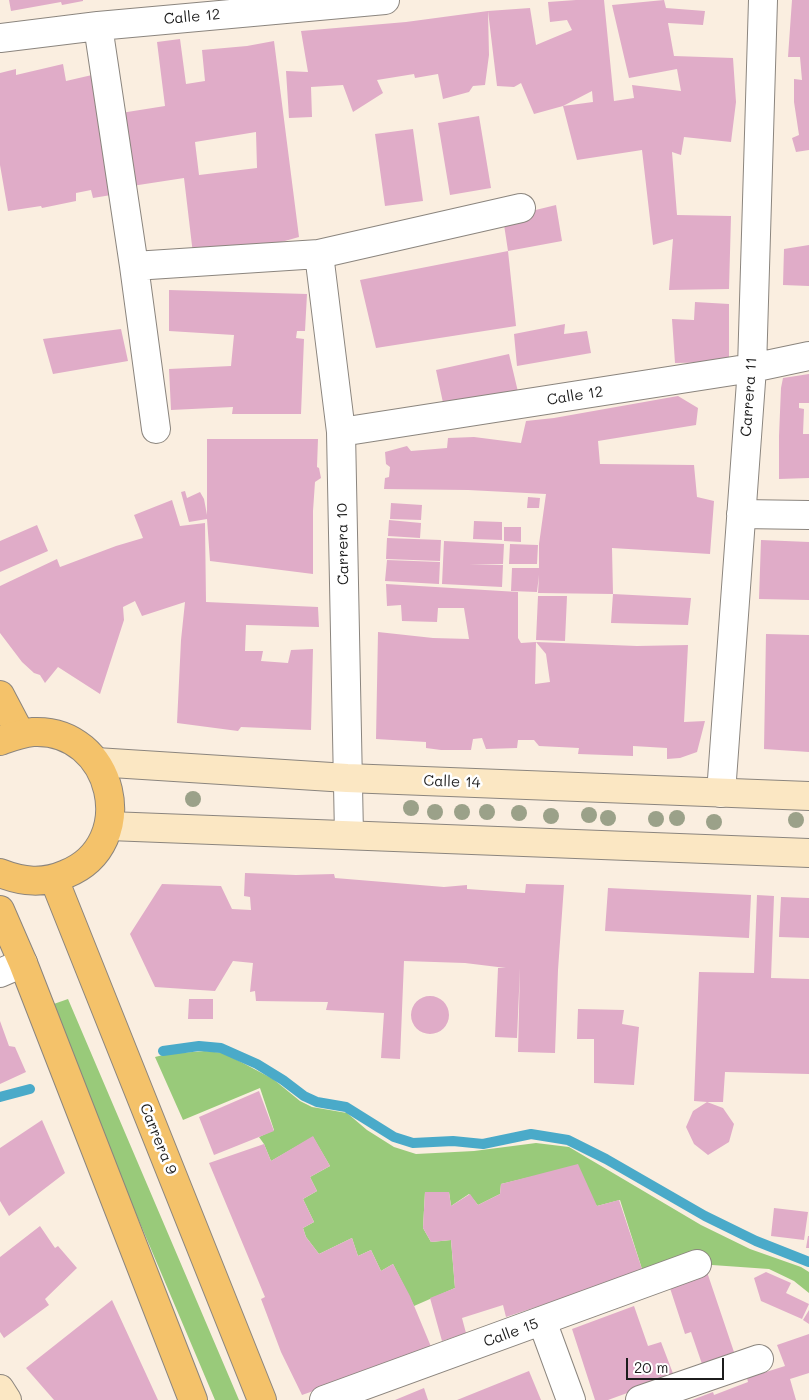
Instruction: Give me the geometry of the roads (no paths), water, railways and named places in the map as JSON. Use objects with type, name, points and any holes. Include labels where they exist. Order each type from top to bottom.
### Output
[{"type":"main road","points":[[0,695],[10,737],[34,732],[62,737],[75,743],[96,762],[105,776],[111,809],[109,826],[101,844],[89,859],[73,871],[54,879],[36,882],[18,880],[0,873]]},
{"type":"main road","name":"Carrera 9","points":[[54,879],[262,1400]]},
{"type":"main road","points":[[0,910],[11,968],[193,1400]]},
{"type":"street","name":"Calle 12","points":[[0,38],[98,26],[385,0]]},
{"type":"street","name":"Carrera 11","points":[[721,793],[752,368],[763,0]]},
{"type":"street","points":[[98,26],[156,429]]},
{"type":"street","points":[[134,266],[319,254],[522,208]]},
{"type":"street","name":"Carrera 10","points":[[319,254],[341,432],[349,835]]},
{"type":"street","name":"Calle 12","points":[[341,432],[752,368],[809,356]]},
{"type":"street","points":[[741,514],[809,516]]},
{"type":"street","name":"Calle 14","points":[[96,762],[348,778],[809,796]]},
{"type":"street","points":[[109,826],[809,853]]},
{"type":"street","name":"Calle 15","points":[[324,1400],[697,1264]]},
{"type":"street","points":[[542,1321],[571,1400]]},
{"type":"street","points":[[640,1400],[759,1359]]},
{"type":"street","points":[[0,1389],[7,1400]]},
{"type":"waterway","points":[[163,1051],[199,1046],[221,1048],[257,1064],[304,1096],[317,1102],[346,1107],[394,1137],[413,1143],[453,1141],[483,1144],[531,1134],[568,1140],[606,1159],[705,1216],[756,1241],[809,1262]]},
{"type":"waterway","points":[[0,1097],[30,1089]]}]
